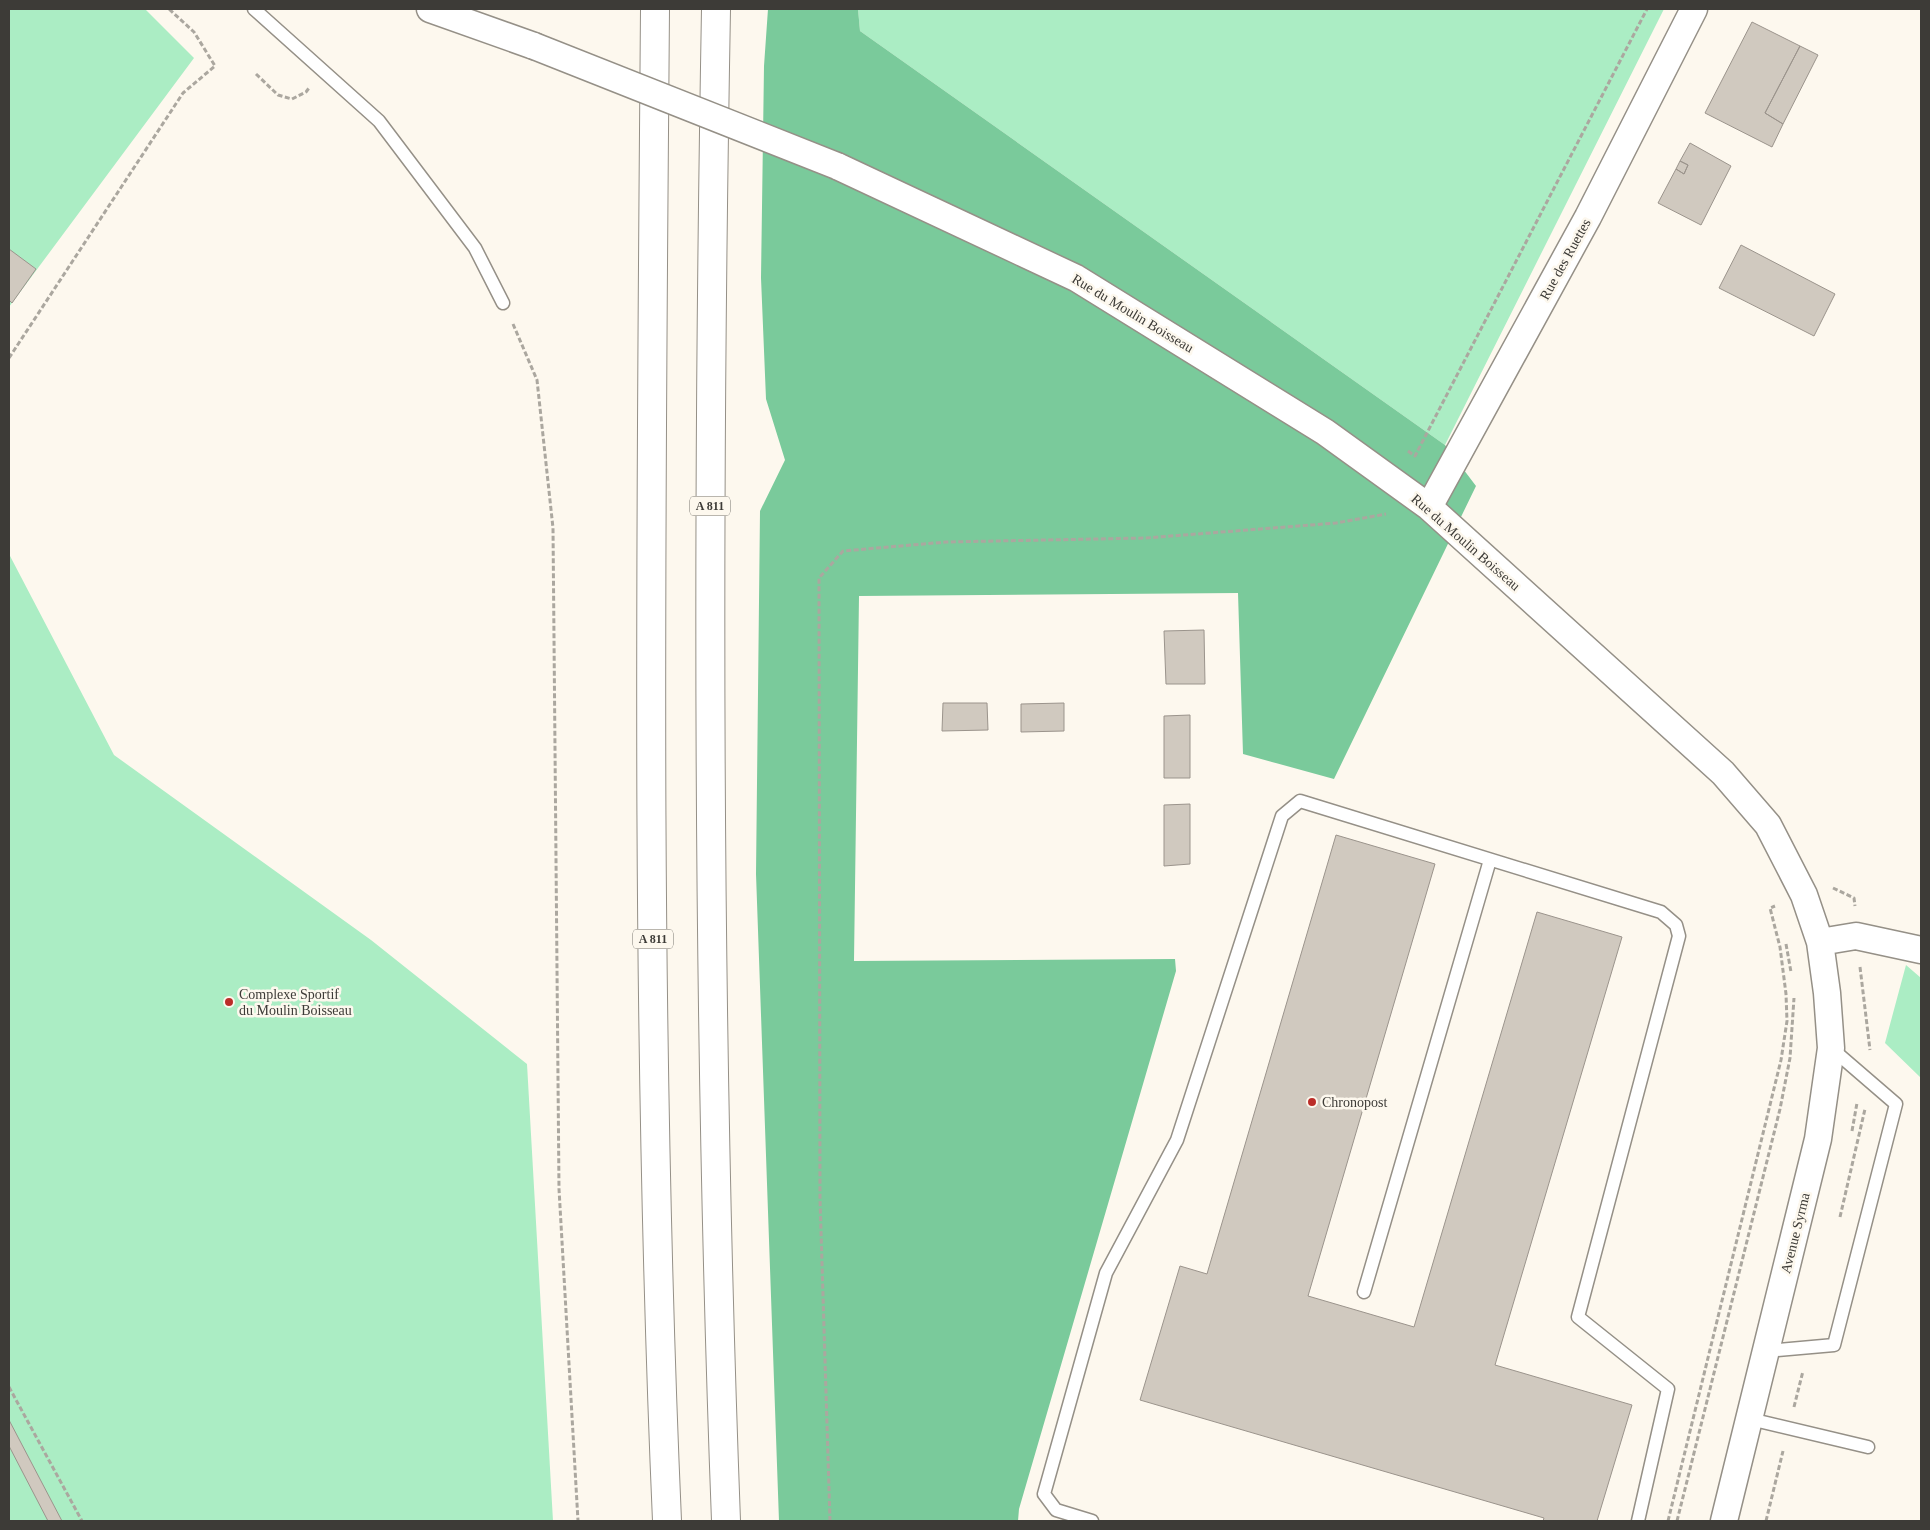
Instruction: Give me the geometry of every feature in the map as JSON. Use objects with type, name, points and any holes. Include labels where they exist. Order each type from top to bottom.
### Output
[{"type":"highway","name":"A 811","points":[[655,9],[651,346],[651,710],[656,1172],[667,1521]]},
{"type":"highway","name":"A 811","points":[[716,9],[711,341],[709,720],[714,1153],[726,1521]]},
{"type":"street","name":"Rue du Moulin Boisseau","points":[[430,9],[534,46],[838,166],[1076,278],[1325,432],[1429,506],[1723,772],[1768,825],[1804,895],[1820,942]]},
{"type":"street","name":"Rue des Ruettes","points":[[1429,506],[1588,217],[1694,9]]},
{"type":"street","points":[[1820,942],[1856,936],[1921,950]]},
{"type":"street","name":"Avenue Syrma","points":[[1724,1521],[1818,1139],[1831,1048],[1827,993],[1820,942]]},
{"type":"lane","points":[[254,9],[379,121],[475,248],[504,303]]},
{"type":"lane","points":[[1092,1521],[1056,1510],[1044,1494],[1106,1273],[1177,1140],[1282,816],[1300,801],[1661,912],[1676,925],[1679,936],[1578,1317],[1668,1389],[1638,1521]]},
{"type":"lane","points":[[1364,1292],[1490,860]]},
{"type":"lane","points":[[1766,1350],[1834,1345],[1896,1104],[1831,1048]]},
{"type":"lane","points":[[1750,1419],[1868,1447]]},
{"type":"path","points":[[9,358],[182,93],[215,66],[194,32],[169,9]]},
{"type":"path","points":[[1407,450],[1415,456],[1647,9]]},
{"type":"path","points":[[256,74],[278,95],[292,99],[306,92],[319,68]]},
{"type":"path","points":[[504,303],[537,380],[553,528],[559,1189],[578,1521]]},
{"type":"path","points":[[830,1521],[820,1199],[819,578],[843,551],[946,542],[1146,538],[1336,523],[1429,506]]},
{"type":"path","points":[[1668,1521],[1781,1060],[1787,1021],[1786,994],[1780,948],[1770,908],[1804,895],[1833,888],[1854,898],[1856,936],[1870,1048],[1864,1114],[1839,1221]]},
{"type":"path","points":[[1788,956],[1792,981]]},
{"type":"path","points":[[1677,1521],[1780,1109],[1790,1058],[1793,989]]},
{"type":"path","points":[[1766,1521],[1809,1347]]},
{"type":"path","points":[[9,1387],[82,1521]]},
{"type":"green space","points":[[9,9],[145,9],[194,58],[9,307]]},
{"type":"green space","points":[[768,9],[858,9],[860,31],[1445,445],[1476,486],[1334,779],[1243,754],[1238,593],[859,596],[854,961],[1175,959],[1176,971],[1019,1509],[1018,1521],[779,1521],[756,874],[760,511],[785,460],[766,399],[761,278],[764,66]]},
{"type":"green space","points":[[858,9],[1664,9],[1445,445],[860,31]]},
{"type":"green space","name":"Complexe Sportif du Moulin Boisseau","points":[[9,554],[114,755],[371,940],[527,1064],[553,1521],[9,1521]]},
{"type":"green space","points":[[1906,965],[1921,978],[1921,1078],[1885,1043]]},
{"type":"building","points":[[1752,22],[1800,46],[1765,113],[1783,124],[1772,147],[1705,113]]},
{"type":"building","points":[[1800,46],[1818,55],[1783,124],[1765,113]]},
{"type":"building","points":[[1690,143],[1731,166],[1701,225],[1658,203],[1676,169],[1684,174],[1688,165],[1680,161]]},
{"type":"building","points":[[1680,161],[1688,165],[1684,174],[1676,169]]},
{"type":"building","points":[[1741,245],[1835,294],[1814,336],[1719,288]]},
{"type":"building","points":[[9,249],[36,269],[12,303],[9,300]]},
{"type":"building","points":[[1204,630],[1205,684],[1166,684],[1164,631]]},
{"type":"building","points":[[943,703],[987,703],[988,730],[942,731]]},
{"type":"building","points":[[1064,703],[1064,731],[1021,732],[1021,704]]},
{"type":"building","points":[[1190,715],[1190,778],[1164,778],[1164,716]]},
{"type":"building","points":[[1190,804],[1190,864],[1164,866],[1164,805]]},
{"type":"building","name":"Chronopost","points":[[1336,835],[1435,864],[1308,1296],[1414,1327],[1537,912],[1622,937],[1495,1365],[1632,1405],[1597,1521],[1543,1521],[1544,1518],[1140,1400],[1180,1266],[1207,1274]]},
{"type":"building","points":[[9,1420],[62,1521],[48,1521],[9,1446]]},
{"type":"place","name":"Complexe Sportif du Moulin Boisseau","points":[[229,1002]]},
{"type":"place","name":"Chronopost","points":[[1312,1102]]}]
